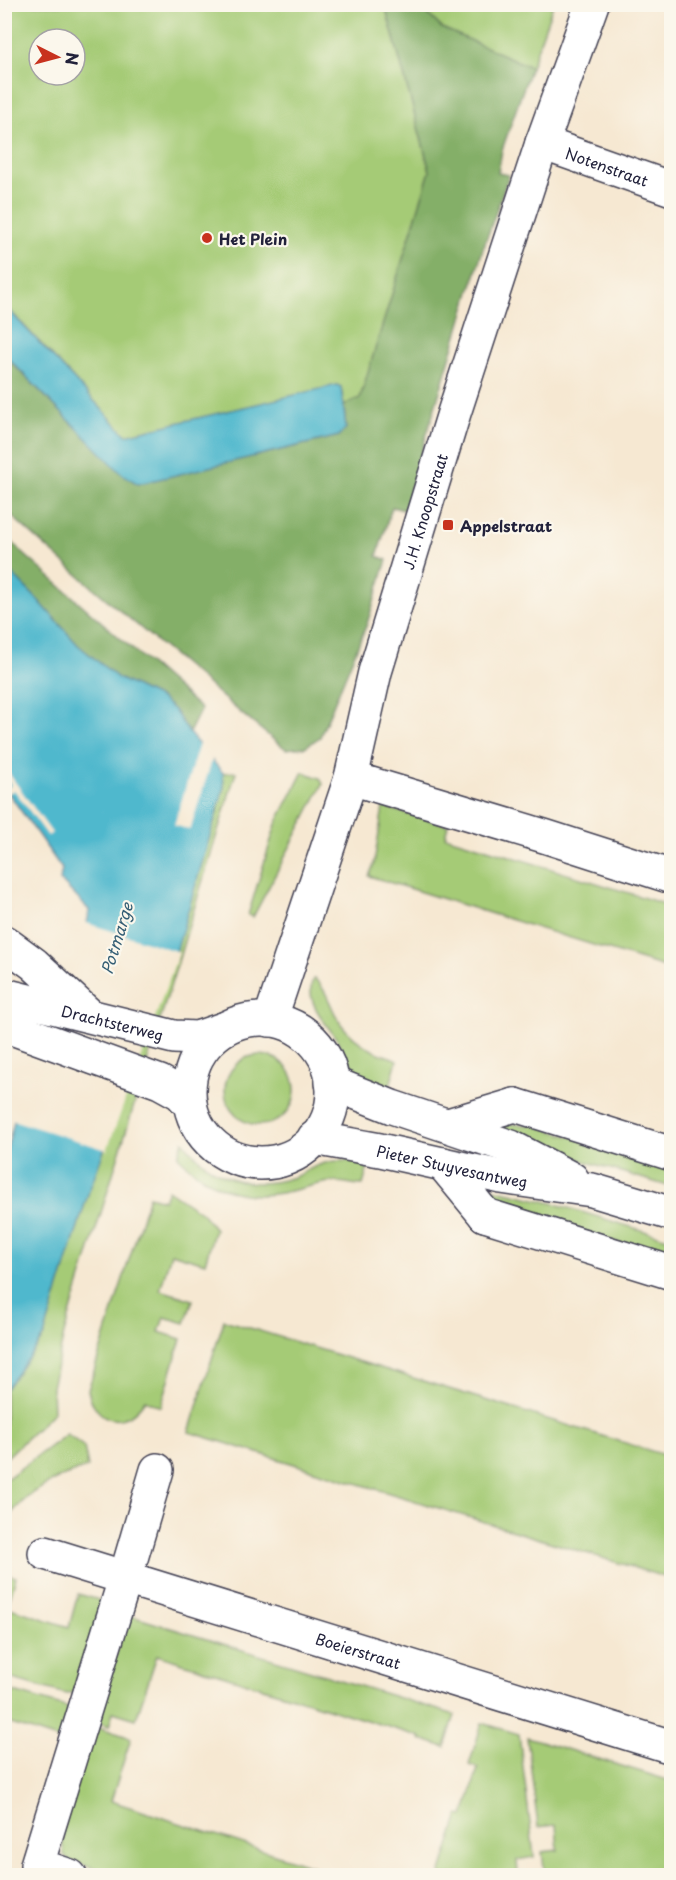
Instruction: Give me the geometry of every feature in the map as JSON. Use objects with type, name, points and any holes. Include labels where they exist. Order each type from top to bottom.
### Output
[{"type":"street","name":"J.H. Knoopstraat","points":[[270,1020],[351,778],[378,660],[454,413],[542,143],[592,4]]},
{"type":"street","name":"Notenstraat","points":[[542,143],[672,189]]},
{"type":"street","points":[[351,778],[672,877]]},
{"type":"street","points":[[4,942],[34,964],[89,1015]]},
{"type":"street","name":"Drachtsterweg","points":[[11,1012],[89,1015],[174,1037],[210,1034]]},
{"type":"street","name":"Drachtsterweg","points":[[11,1012],[160,1082],[185,1099]]},
{"type":"street","points":[[270,1020],[286,1023],[309,1037],[325,1058],[332,1083],[330,1109],[322,1129],[308,1145],[290,1157],[269,1163],[248,1162],[227,1155],[210,1142],[197,1125],[185,1099],[194,1062],[207,1043],[210,1034],[243,1021],[270,1020]]},
{"type":"street","name":"Pieter Stuyvesantweg","points":[[332,1083],[392,1107],[511,1147],[592,1190]]},
{"type":"street","points":[[448,1125],[515,1105],[672,1154]]},
{"type":"street","name":"Pieter Stuyvesantweg","points":[[314,1138],[380,1150],[501,1178],[592,1190],[672,1214]]},
{"type":"street","points":[[443,1164],[485,1215],[672,1273]]},
{"type":"street","points":[[70,1875],[37,1865],[126,1579],[157,1470]]},
{"type":"street","name":"Boeierstraat","points":[[45,1553],[672,1747]]},
{"type":"green space","name":"Het Plein","points":[[5,5],[385,5],[430,171],[360,399],[344,405],[341,387],[337,385],[126,435],[5,305]]},
{"type":"green space","points":[[385,5],[418,5],[442,28],[531,67],[502,150],[498,173],[509,175],[483,249],[404,510],[392,507],[377,556],[387,560],[367,624],[320,737],[305,747],[286,749],[97,591],[5,510],[4,355],[122,473],[138,484],[339,436],[346,428],[344,405],[360,398],[430,171]]},
{"type":"green space","points":[[418,5],[553,5],[531,67],[442,28]]},
{"type":"green space","points":[[4,534],[201,709],[189,733],[174,710],[161,699],[118,678],[78,645],[5,567]]},
{"type":"green space","points":[[236,772],[64,1334],[52,1387],[53,1413],[5,1459],[5,1390],[44,1336],[88,1194],[176,952],[224,788],[223,773]]},
{"type":"green space","points":[[303,772],[320,778],[323,784],[253,917],[248,915],[276,824]]},
{"type":"green space","points":[[383,807],[448,825],[445,836],[671,906],[671,969],[369,876],[374,864]]},
{"type":"green space","points":[[313,979],[320,984],[337,1018],[349,1033],[369,1048],[397,1060],[389,1089],[364,1076],[348,1059],[313,1003],[311,987]]},
{"type":"green space","points":[[260,1055],[273,1058],[285,1065],[292,1077],[295,1090],[292,1103],[285,1115],[273,1122],[260,1125],[247,1122],[235,1115],[228,1103],[225,1090],[228,1077],[235,1065],[247,1058]]},
{"type":"green space","points":[[505,1124],[533,1125],[671,1167],[671,1187],[584,1161],[503,1132],[500,1127]]},
{"type":"green space","points":[[183,1141],[194,1154],[219,1173],[246,1182],[262,1183],[294,1177],[331,1161],[369,1164],[363,1185],[331,1182],[281,1193],[251,1195],[225,1189],[200,1176],[178,1156]]},
{"type":"green space","points":[[485,1187],[552,1203],[671,1239],[671,1260],[498,1204],[481,1189]]},
{"type":"green space","points":[[168,1190],[202,1213],[215,1229],[205,1263],[171,1253],[160,1290],[193,1300],[185,1323],[164,1317],[159,1332],[181,1339],[161,1407],[145,1400],[129,1416],[112,1419],[97,1410],[88,1390],[149,1196],[164,1200]]},
{"type":"green space","points":[[224,1320],[671,1457],[671,1579],[189,1432]]},
{"type":"green space","points":[[67,1434],[84,1447],[88,1467],[42,1487],[23,1501],[5,1521],[5,1480]]},
{"type":"green space","points":[[4,1573],[16,1577],[7,1607],[69,1627],[78,1594],[103,1601],[75,1693],[66,1694],[5,1677]]},
{"type":"green space","points":[[128,1615],[455,1715],[445,1747],[420,1739],[421,1737],[157,1655],[136,1719],[113,1712],[109,1726],[100,1723],[98,1727],[131,1738],[111,1801],[339,1875],[118,1875],[70,1861],[64,1855],[61,1833]]},
{"type":"green space","points":[[4,1689],[69,1708],[60,1740],[5,1722]]},
{"type":"green space","points":[[482,1723],[519,1734],[534,1857],[517,1860],[518,1875],[440,1875],[459,1815],[464,1816],[478,1768],[469,1765]]},
{"type":"green space","points":[[527,1737],[671,1781],[671,1875],[545,1875],[542,1852],[558,1850],[556,1825],[538,1827]]},
{"type":"water","points":[[4,305],[126,435],[337,385],[341,387],[346,428],[339,436],[138,484],[122,474],[5,355]]},
{"type":"water","name":"Potmarge","points":[[5,567],[78,645],[118,678],[161,699],[174,710],[189,733],[223,773],[224,788],[176,952],[88,1194],[44,1336],[5,1390],[5,1157],[14,1121],[88,919],[89,910],[60,880],[62,869],[5,788]]},
{"type":"pier","points":[[200,741],[213,757],[190,830],[174,825]]},
{"type":"pier","points":[[5,768],[52,833],[48,836],[14,790],[6,795],[5,790],[11,785],[5,777]]},
{"type":"pier","points":[[83,922],[179,952],[107,1150],[12,1120]]},
{"type":"place","name":"Het Plein","points":[[207,238]]},
{"type":"place","name":"Appelstraat","points":[[448,525]]}]
